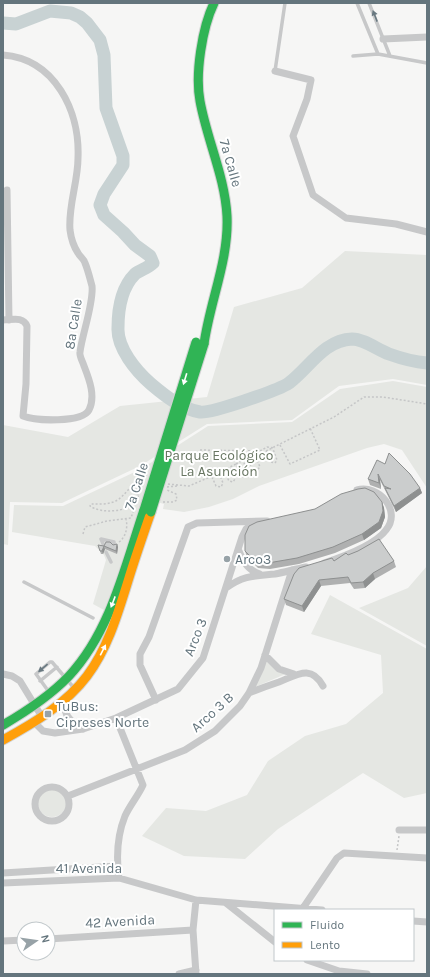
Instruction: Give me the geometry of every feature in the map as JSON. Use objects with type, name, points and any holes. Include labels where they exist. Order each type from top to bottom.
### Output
[{"type":"main road","name":"7a Calle","points":[[3,725],[35,704],[66,678],[86,655],[105,621],[147,511],[205,330],[224,263],[227,231],[226,199],[200,103],[203,37],[214,3]]},
{"type":"main road","points":[[4,740],[42,717],[75,689],[87,676],[98,658],[112,629],[147,511]]},
{"type":"main road","points":[[86,655],[87,676]]},
{"type":"street","points":[[383,39],[427,37]]},
{"type":"street","name":"8a Calle","points":[[3,55],[28,60],[44,69],[56,82],[65,96],[72,112],[77,135],[78,158],[70,231],[73,242],[85,262],[92,288],[86,327],[79,353],[88,376],[92,393],[89,411],[75,419],[53,419],[23,416],[26,384],[27,326],[26,321],[22,319],[6,320]]},
{"type":"street","points":[[275,71],[312,80],[307,99],[293,136],[313,195],[346,218],[396,224],[427,232]]},
{"type":"street","points":[[6,320],[7,190]]},
{"type":"street","points":[[226,588],[242,578],[314,565],[344,555],[378,538],[389,525],[390,510],[383,495],[369,489],[361,488],[349,492]]},
{"type":"street","points":[[156,700],[140,665],[140,654],[149,637],[188,527],[197,523],[260,522],[275,519]]},
{"type":"street","points":[[230,522],[238,529],[242,537]]},
{"type":"street","points":[[242,537],[246,529],[260,522]]},
{"type":"street","name":"Arco 3","points":[[34,722],[43,731],[55,733],[83,729],[116,718],[178,689],[203,658],[242,537]]},
{"type":"street","points":[[238,551],[245,565],[262,575]]},
{"type":"street","name":"Arco 3 B","points":[[68,796],[185,750],[204,739],[240,706],[250,693],[265,655],[292,570]]},
{"type":"street","points":[[265,655],[279,669],[294,674]]},
{"type":"street","points":[[250,693],[294,674],[307,673],[313,675],[319,679],[323,686]]},
{"type":"street","points":[[5,675],[15,683],[22,686],[42,717]]},
{"type":"street","points":[[66,697],[64,705],[69,720],[83,729]]},
{"type":"street","points":[[116,718],[143,785],[126,815],[119,833],[117,866],[119,878]]},
{"type":"street","points":[[50,786],[61,788],[68,796],[69,808],[62,818],[57,821],[46,820],[37,812],[35,801],[36,796],[44,788],[50,786]]},
{"type":"street","points":[[399,830],[427,830]]},
{"type":"street","points":[[302,908],[340,855],[344,853],[427,858]]},
{"type":"street","name":"41 Avenida","points":[[3,873],[117,866]]},
{"type":"street","name":"41 Avenida","points":[[3,883],[119,878],[196,900]]},
{"type":"street","points":[[179,974],[196,972],[193,930],[196,900],[312,909]]},
{"type":"street","points":[[226,903],[274,941]]},
{"type":"street","points":[[414,921],[427,922]]},
{"type":"street","name":"42 Avenida","points":[[56,938],[193,930]]},
{"type":"street","points":[[3,941],[16,940]]},
{"type":"street","points":[[309,961],[339,973],[367,974]]},
{"type":"lane","points":[[275,71],[285,3]]},
{"type":"lane","points":[[357,3],[378,54]]},
{"type":"lane","points":[[370,3],[390,56]]},
{"type":"lane","points":[[353,56],[378,54],[427,63]]},
{"type":"lane","points":[[104,546],[101,539],[114,543]]},
{"type":"lane","points":[[106,552],[111,562]]},
{"type":"lane","points":[[24,582],[93,618]]},
{"type":"lane","points":[[50,692],[36,676],[37,673],[50,662],[75,689]]},
{"type":"lane","points":[[40,681],[57,668]]},
{"type":"path","points":[[159,501],[166,503],[177,500],[176,494],[166,489],[168,486],[189,486],[212,477],[247,458],[274,448],[310,428],[334,417],[364,397],[383,397],[427,404]]},
{"type":"path","points":[[280,445],[290,464],[320,450],[310,428]]},
{"type":"path","points":[[200,450],[260,450],[267,447],[274,448]]},
{"type":"path","points":[[266,451],[271,462],[275,463],[277,460],[274,448]]},
{"type":"path","points":[[247,458],[253,470],[257,470],[260,467],[255,455]]},
{"type":"path","points":[[236,464],[240,474],[243,477],[246,476],[247,471],[243,460]]},
{"type":"path","points":[[224,471],[229,481],[233,482],[235,479],[230,467]]},
{"type":"path","points":[[212,477],[216,486],[221,487],[223,483],[219,473]]},
{"type":"path","points":[[83,534],[85,527],[108,521],[131,518],[139,494],[136,494],[143,477],[120,498],[103,504],[91,504],[90,506],[96,509],[122,510],[127,509],[136,502]]},
{"type":"path","points":[[163,483],[177,486]]},
{"type":"path","points":[[114,543],[119,542],[124,538],[127,524],[126,519]]},
{"type":"path","points":[[397,856],[399,830]]},
{"type":"green space","points":[[345,251],[427,255],[427,385],[393,379],[339,386],[292,420],[207,424],[140,466],[62,503],[10,502],[8,545],[3,544],[3,425],[68,437],[120,406],[207,397],[234,307],[302,288]]},
{"type":"green space","name":"Parque Ecológico La Asunción","points":[[393,381],[427,387],[427,488],[402,450],[384,444],[367,448],[259,486],[233,499],[209,507],[184,512],[163,509],[164,504],[157,502],[158,495],[145,492],[113,588],[104,610],[93,604],[106,560],[104,555],[95,546],[12,532],[14,505],[63,506],[141,469],[208,426],[292,422],[340,389]]},
{"type":"green space","points":[[427,566],[427,646],[359,608],[408,588]]},
{"type":"green space","points":[[330,595],[427,649],[427,793],[404,798],[363,773],[278,829],[245,859],[184,856],[142,836],[166,808],[206,811],[247,795],[268,761],[305,736],[346,724],[383,693],[381,655],[311,634]]},
{"type":"green space","points":[[266,661],[288,673],[255,687]]},
{"type":"green space","points":[[52,789],[62,793],[66,803],[62,813],[52,817],[42,813],[38,803],[42,793]]},
{"type":"building","points":[[389,453],[410,474],[420,488],[394,506],[385,488],[391,489],[384,486],[378,474],[379,483],[368,479],[377,460],[385,464]]},
{"type":"building","points":[[365,488],[374,492],[382,502],[383,511],[379,522],[362,534],[333,547],[297,558],[268,563],[256,562],[245,551],[245,535],[249,526],[257,522],[315,509],[341,494]]},
{"type":"building","points":[[379,539],[394,561],[373,573],[363,582],[351,583],[348,577],[319,580],[302,606],[284,599],[294,574],[299,568],[332,558],[334,561],[346,553],[348,555],[358,551]]},
{"type":"building","points":[[106,542],[110,542],[113,545],[117,544],[116,551],[104,546]]},
{"type":"building","points":[[98,545],[104,546],[102,551],[100,551]]},
{"type":"waterway","points":[[3,23],[16,24],[50,11],[71,13],[80,17],[87,23],[100,40],[104,55],[106,108],[123,156],[123,165],[104,194],[100,205],[104,215],[135,245],[150,256],[153,263],[135,274],[123,292],[118,321],[119,336],[128,359],[145,379],[161,393],[186,408],[200,412],[217,409],[272,391],[289,383],[325,349],[333,344],[352,339],[357,339],[393,355],[413,361],[427,363]]},
{"type":"traffic: fast","points":[[204,344],[222,264],[227,232],[226,201],[203,116],[198,78],[203,38],[214,3]]},
{"type":"traffic: fast","points":[[144,510],[196,342]]},
{"type":"traffic: fast","points":[[151,512],[204,344]]},
{"type":"traffic: fast","points":[[3,725],[46,697],[69,676],[84,658],[96,639],[115,597],[144,510]]},
{"type":"traffic: slow","points":[[3,740],[49,712],[79,686],[87,676],[107,642],[151,512]]},
{"type":"place","name":"Arco3","points":[[227,559]]},
{"type":"place","name":"TuBus: Cipreses Norte","points":[[48,714]]}]
